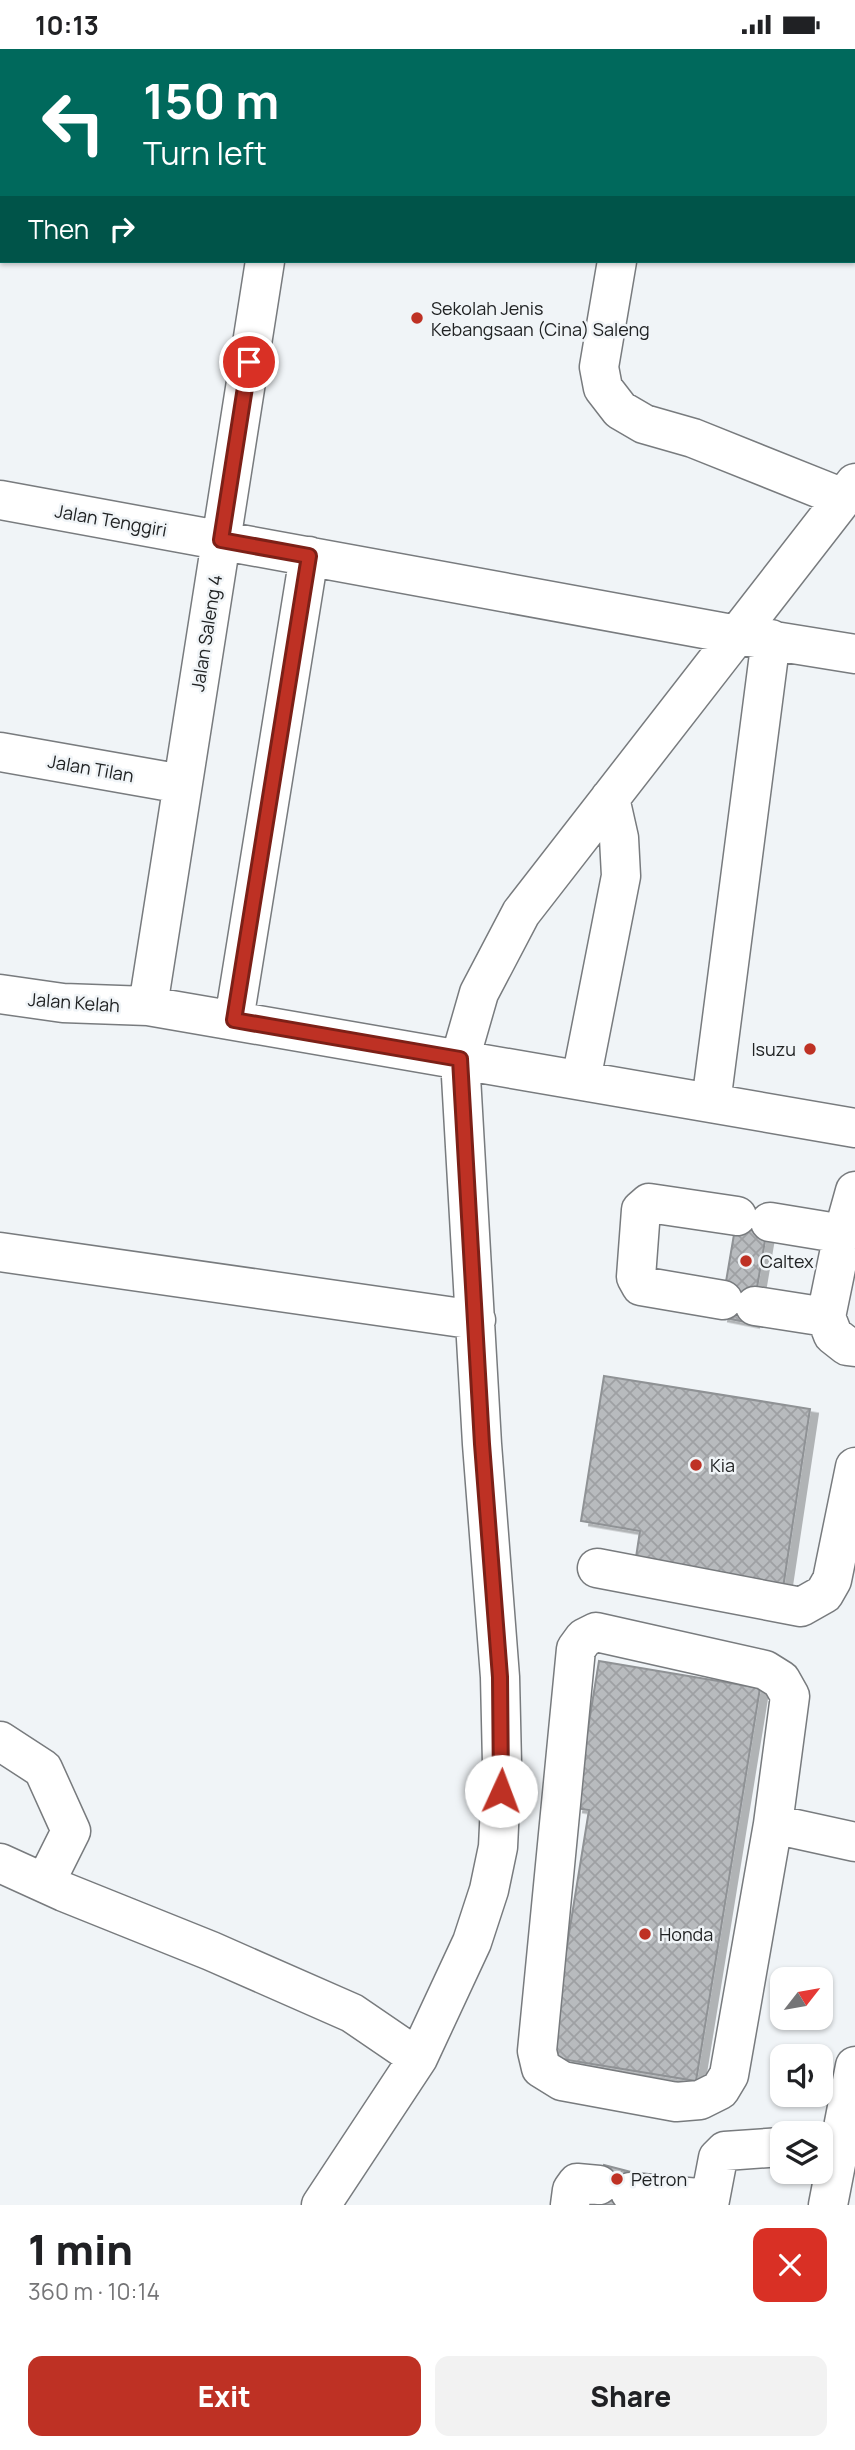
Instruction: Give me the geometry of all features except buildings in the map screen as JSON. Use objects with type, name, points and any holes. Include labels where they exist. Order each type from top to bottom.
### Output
[{"type":"main road","name":"Jalan Saleng 4","points":[[148,1006],[265,263]]},
{"type":"main road","points":[[321,2205],[418,2058],[472,1942],[489,1890],[498,1847],[502,1764],[500,1677],[482,1444],[460,1059],[479,993],[521,913],[610,798],[754,637],[849,491],[693,438],[644,425],[620,410],[603,388],[599,367],[617,263]]},
{"type":"main road","name":"Jalan Tenggiri","points":[[0,500],[855,654]]},
{"type":"main road","points":[[234,1020],[309,556]]},
{"type":"main road","points":[[711,1103],[754,637]]},
{"type":"main road","name":"Jalan Tilan","points":[[0,753],[182,784]]},
{"type":"main road","points":[[581,1080],[621,876],[619,838],[610,798]]},
{"type":"main road","name":"Jalan Kelah","points":[[0,994],[63,1003],[148,1006],[855,1128]]},
{"type":"main road","points":[[855,1191],[826,1317],[833,1335],[847,1346],[855,1347]]},
{"type":"main road","points":[[826,1317],[642,1286],[636,1276],[641,1210],[649,1203],[843,1234]]},
{"type":"main road","points":[[0,1252],[476,1320]]},
{"type":"main road","points":[[597,1568],[801,1607],[824,1594],[832,1580],[855,1467]]},
{"type":"main road","points":[[596,1632],[765,1670],[781,1680],[790,1696],[773,1823],[729,2075],[720,2090],[699,2100],[676,2102],[562,2081],[541,2068],[537,2051],[576,1649],[584,1638],[596,1632]]},
{"type":"main road","points":[[0,1741],[43,1769],[71,1831],[45,1884]]},
{"type":"main road","points":[[773,1823],[855,1842]]},
{"type":"main road","points":[[0,1863],[352,2013],[418,2058]]},
{"type":"main road","points":[[833,2135],[855,2066]]},
{"type":"main road","points":[[600,2194],[710,2202],[718,2158],[725,2151],[770,2148]]},
{"type":"main road","points":[[828,2205],[829,2184]]},
{"type":"place","name":"Sekolah Jenis Kebangsaan (Cina) Saleng","points":[[417,318]]},
{"type":"place","name":"Isuzu","points":[[810,1049]]},
{"type":"place","name":"Caltex","points":[[746,1261]]},
{"type":"place","name":"Kia","points":[[696,1465]]},
{"type":"place","name":"Honda","points":[[645,1934]]},
{"type":"place","name":"Petron","points":[[617,2179]]},
{"type":"route","points":[[249,362],[221,540],[309,556],[234,1020],[460,1059],[482,1444],[500,1677],[501,1791]]}]
